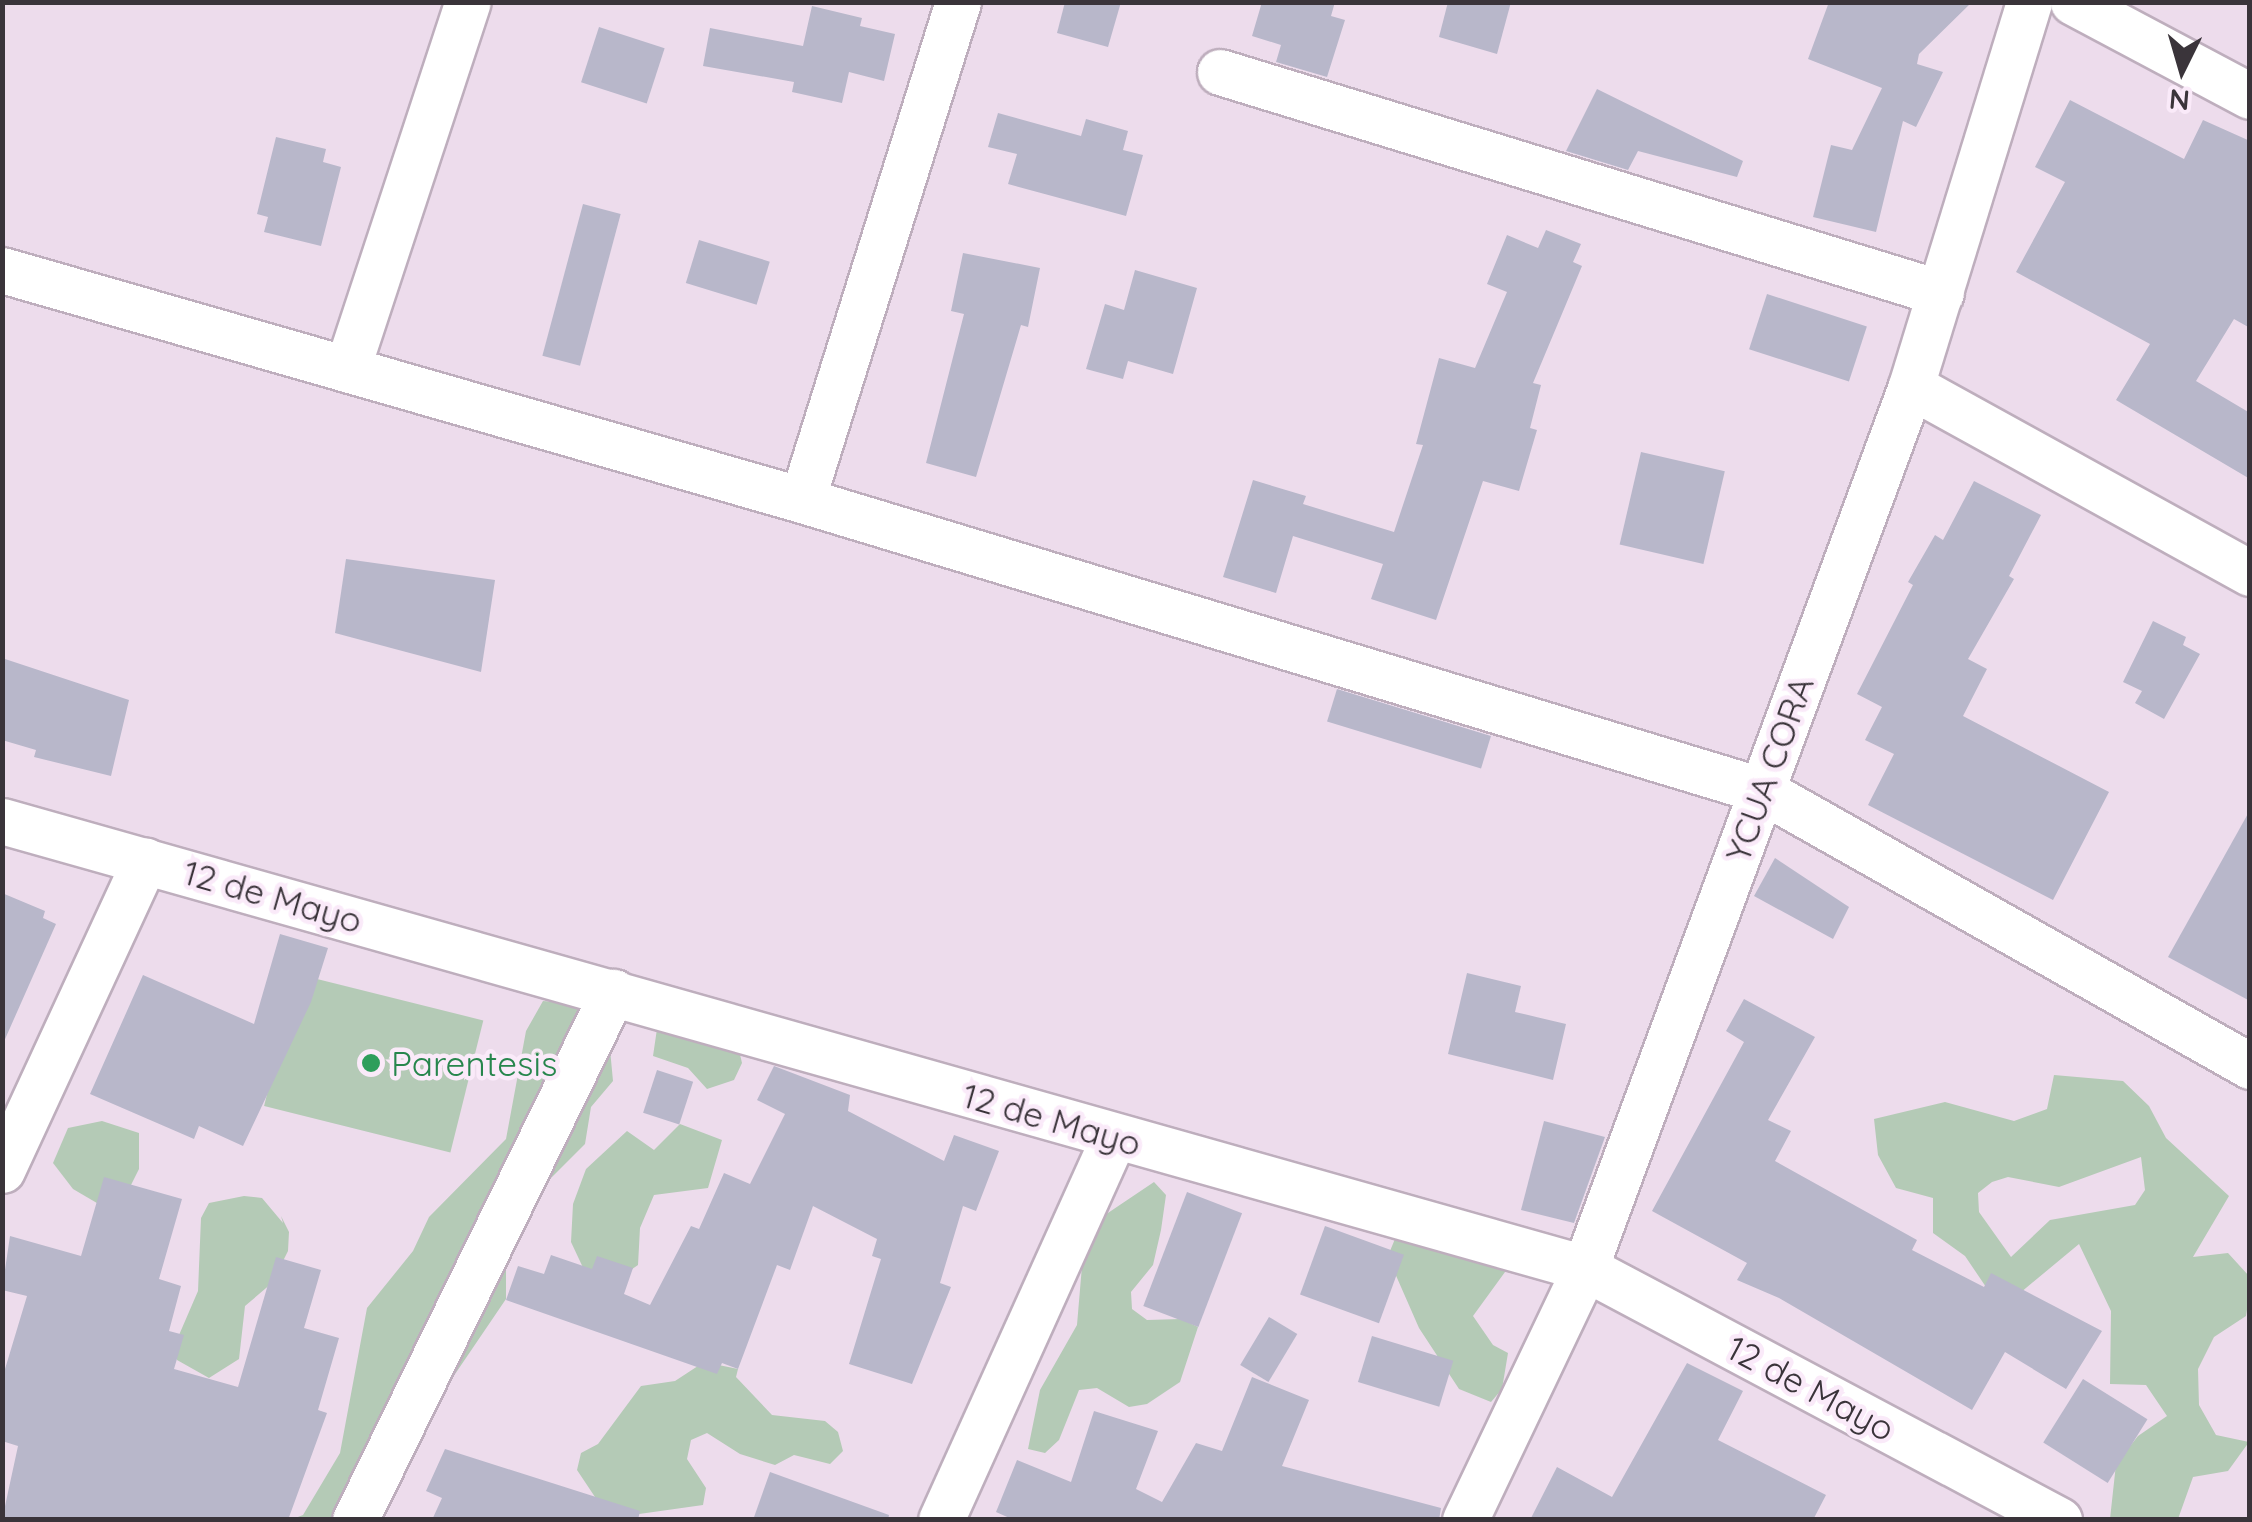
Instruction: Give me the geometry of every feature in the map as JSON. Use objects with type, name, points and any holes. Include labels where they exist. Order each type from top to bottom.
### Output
[{"type":"street","points":[[347,369],[468,2]]},
{"type":"street","points":[[802,500],[958,2]]},
{"type":"street","name":"YCUA CORA","points":[[1465,1520],[1585,1268],[1912,386],[2030,2]]},
{"type":"street","points":[[2073,2],[2250,96]]},
{"type":"street","points":[[1220,72],[1942,293]]},
{"type":"street","points":[[2,270],[802,500],[1761,790],[2250,1066]]},
{"type":"street","points":[[1912,386],[2250,573]]},
{"type":"street","name":"12 de Mayo","points":[[2,822],[1585,1268],[2059,1520]]},
{"type":"street","points":[[2,1170],[145,860]]},
{"type":"street","points":[[356,1520],[613,992]]},
{"type":"street","points":[[941,1520],[1114,1137]]},
{"type":"green space","name":"Parentesis","points":[[297,974],[483,1020],[450,1152],[264,1106]]},
{"type":"green space","points":[[543,1001],[580,1004],[608,1028],[613,1081],[591,1107],[585,1144],[533,1196],[506,1264],[506,1299],[413,1436],[366,1519],[290,1520],[303,1515],[340,1453],[367,1308],[413,1251],[429,1217],[506,1139],[526,1031]]},
{"type":"green space","points":[[658,1022],[738,1046],[742,1063],[734,1080],[707,1089],[688,1068],[653,1056]]},
{"type":"green space","points":[[2054,1075],[2123,1081],[2149,1106],[2166,1138],[2229,1196],[2193,1257],[2228,1253],[2249,1276],[2249,1297],[2246,1316],[2214,1337],[2198,1369],[2199,1405],[2216,1435],[2249,1442],[2228,1471],[2193,1477],[2178,1519],[2110,1519],[2116,1464],[2138,1436],[2167,1416],[2146,1385],[2110,1384],[2111,1311],[2079,1244],[2020,1293],[1986,1287],[1965,1256],[1933,1233],[1933,1198],[1896,1188],[1878,1155],[1874,1119],[1945,1102],[2014,1121],[2047,1109]],"holes":[[[2141,1157],[2145,1190],[2135,1205],[2050,1220],[2011,1257],[1979,1212],[1978,1193],[1992,1182],[2008,1177],[2059,1187]]]},
{"type":"green space","points":[[102,1121],[139,1133],[139,1169],[131,1185],[102,1206],[73,1189],[53,1163],[68,1128]]},
{"type":"green space","points":[[680,1124],[722,1140],[708,1188],[654,1195],[640,1228],[638,1265],[622,1276],[586,1274],[571,1242],[573,1204],[586,1169],[627,1131],[654,1150]]},
{"type":"green space","points":[[1154,1182],[1166,1195],[1161,1230],[1153,1265],[1131,1292],[1132,1309],[1147,1320],[1181,1319],[1198,1327],[1180,1382],[1147,1404],[1129,1407],[1097,1388],[1079,1390],[1059,1440],[1045,1453],[1028,1449],[1040,1390],[1077,1325],[1083,1254],[1096,1221]]},
{"type":"green space","points":[[244,1196],[262,1198],[283,1223],[281,1216],[289,1232],[288,1251],[272,1283],[245,1306],[239,1359],[209,1378],[177,1360],[176,1342],[198,1291],[201,1218],[209,1203]]},
{"type":"green space","points":[[1397,1234],[1502,1254],[1505,1272],[1473,1316],[1493,1345],[1508,1353],[1502,1389],[1491,1402],[1459,1389],[1419,1328],[1394,1271],[1390,1251]]},
{"type":"green space","points":[[704,1362],[738,1369],[736,1377],[772,1415],[825,1421],[838,1432],[843,1451],[830,1464],[794,1455],[775,1465],[740,1454],[707,1433],[691,1440],[687,1459],[706,1488],[703,1505],[632,1515],[597,1500],[577,1470],[581,1453],[598,1444],[641,1386],[675,1381]]},
{"type":"building","points":[[1065,2],[1121,2],[1108,47],[1057,33]]},
{"type":"building","points":[[1262,2],[1335,2],[1331,16],[1345,20],[1327,77],[1276,62],[1281,45],[1252,36]]},
{"type":"building","points":[[1448,2],[1511,2],[1497,54],[1439,37]]},
{"type":"building","points":[[1829,2],[1972,2],[1919,54],[1917,64],[1943,72],[1916,127],[1903,121],[1876,232],[1813,217],[1831,145],[1852,150],[1882,88],[1808,59]]},
{"type":"building","points":[[812,6],[862,18],[860,26],[895,34],[884,81],[849,72],[842,103],[792,92],[794,82],[703,66],[710,28],[803,46]]},
{"type":"building","points":[[599,27],[665,48],[647,103],[581,82]]},
{"type":"building","points":[[1597,89],[1743,161],[1737,177],[1638,151],[1628,170],[1566,151]]},
{"type":"building","points":[[2070,100],[2184,159],[2203,120],[2250,141],[2250,328],[2234,319],[2196,381],[2250,413],[2250,479],[2116,400],[2150,344],[2016,272],[2065,182],[2035,167]]},
{"type":"building","points":[[998,113],[1081,136],[1086,119],[1128,131],[1123,150],[1143,155],[1126,216],[1008,184],[1017,154],[988,147]]},
{"type":"building","points":[[276,137],[326,149],[323,162],[341,167],[321,246],[264,232],[268,217],[257,214]]},
{"type":"building","points":[[583,204],[621,214],[580,366],[542,356]]},
{"type":"building","points":[[1546,230],[1581,244],[1573,262],[1582,266],[1533,383],[1541,385],[1530,428],[1537,430],[1519,491],[1483,481],[1436,620],[1371,599],[1383,564],[1293,536],[1276,593],[1223,577],[1253,480],[1306,496],[1303,504],[1394,532],[1423,445],[1416,444],[1439,358],[1475,368],[1507,292],[1487,284],[1507,235],[1538,248]]},
{"type":"building","points":[[699,240],[770,262],[757,305],[686,283]]},
{"type":"building","points":[[963,253],[1040,268],[1028,327],[1021,325],[976,477],[926,463],[964,314],[951,311]]},
{"type":"building","points":[[1135,270],[1197,288],[1173,374],[1128,361],[1123,379],[1086,369],[1105,304],[1124,310]]},
{"type":"building","points":[[1767,294],[1867,326],[1849,382],[1749,349]]},
{"type":"building","points":[[1641,452],[1725,471],[1703,564],[1620,545]]},
{"type":"building","points":[[1974,481],[2041,515],[2009,576],[2014,579],[1968,659],[1987,669],[1963,716],[2109,792],[2053,900],[1868,805],[1894,754],[1865,740],[1882,707],[1857,694],[1913,585],[1908,582],[1935,535],[1943,540]]},
{"type":"building","points":[[346,559],[495,580],[481,672],[335,633]]},
{"type":"building","points":[[2153,621],[2186,637],[2183,645],[2200,654],[2164,719],[2135,703],[2142,691],[2123,682]]},
{"type":"building","points":[[2,658],[129,700],[111,776],[34,757],[36,750],[2,740]]},
{"type":"building","points":[[1337,689],[1491,736],[1481,769],[1327,722]]},
{"type":"building","points":[[2250,810],[2250,1001],[2168,957]]},
{"type":"building","points":[[1775,858],[1849,907],[1833,939],[1754,896]]},
{"type":"building","points":[[2,893],[45,911],[43,918],[56,924],[2,1046]]},
{"type":"building","points":[[280,934],[328,948],[311,1002],[243,1146],[199,1126],[194,1139],[90,1094],[143,975],[254,1024]]},
{"type":"building","points":[[1467,973],[1521,986],[1515,1012],[1566,1024],[1553,1080],[1448,1054]]},
{"type":"building","points":[[1744,999],[1815,1037],[1768,1120],[1791,1131],[1775,1161],[1917,1240],[1912,1250],[1984,1287],[1991,1273],[2102,1331],[2066,1389],[2005,1352],[1972,1410],[1779,1298],[1737,1280],[1747,1263],[1652,1211],[1744,1042],[1726,1031]]},
{"type":"building","points":[[774,1066],[850,1095],[848,1111],[944,1161],[954,1135],[999,1151],[976,1211],[963,1206],[940,1283],[951,1287],[912,1384],[849,1364],[881,1259],[872,1256],[877,1239],[813,1206],[790,1270],[777,1265],[738,1369],[722,1363],[717,1374],[506,1300],[518,1266],[544,1274],[551,1255],[592,1269],[597,1256],[633,1268],[624,1294],[650,1305],[691,1226],[699,1229],[724,1173],[750,1184],[785,1114],[757,1100]]},
{"type":"building","points":[[657,1070],[693,1082],[679,1125],[643,1113]]},
{"type":"building","points":[[1544,1121],[1605,1137],[1574,1223],[1521,1210]]},
{"type":"building","points":[[104,1177],[182,1199],[159,1279],[181,1286],[169,1331],[184,1335],[174,1369],[238,1387],[276,1257],[321,1270],[304,1328],[339,1338],[318,1410],[327,1413],[288,1520],[2,1520],[18,1446],[2,1441],[2,1379],[27,1296],[2,1290],[10,1236],[81,1256]]},
{"type":"building","points":[[1187,1192],[1242,1213],[1198,1327],[1143,1306]]},
{"type":"building","points":[[1325,1226],[1404,1255],[1379,1323],[1300,1295]]},
{"type":"building","points":[[1269,1317],[1297,1334],[1268,1382],[1240,1365]]},
{"type":"building","points":[[1372,1336],[1453,1361],[1439,1407],[1358,1382]]},
{"type":"building","points":[[1687,1363],[1743,1391],[1718,1440],[1826,1495],[1813,1520],[1530,1520],[1557,1467],[1612,1497]]},
{"type":"building","points":[[1252,1377],[1309,1400],[1282,1466],[1441,1508],[1439,1520],[1014,1520],[996,1512],[1017,1460],[1071,1482],[1094,1411],[1158,1431],[1136,1489],[1162,1502],[1196,1443],[1222,1451]]},
{"type":"building","points":[[2083,1379],[2147,1419],[2108,1483],[2043,1443]]},
{"type":"building","points":[[445,1449],[640,1511],[638,1520],[432,1520],[442,1498],[426,1491]]},
{"type":"building","points":[[770,1472],[889,1515],[888,1520],[753,1520]]},
{"type":"place","name":"Parentesis","points":[[371,1063]]}]
